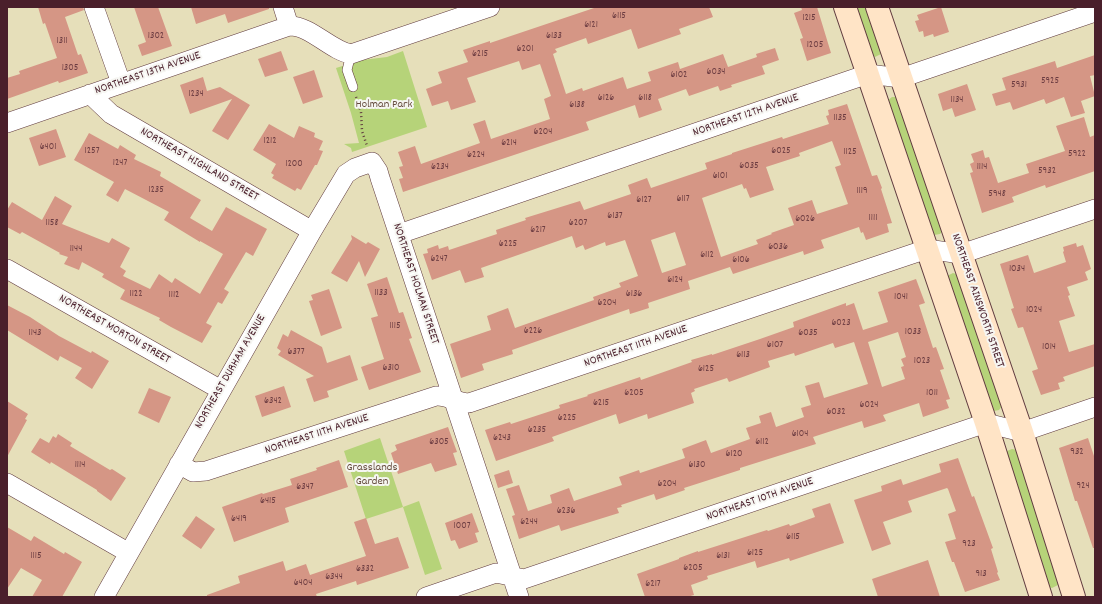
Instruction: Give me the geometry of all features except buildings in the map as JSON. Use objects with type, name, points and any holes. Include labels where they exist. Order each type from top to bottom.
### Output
[{"type":"street","points":[[94,7],[120,83]]},
{"type":"street","points":[[283,7],[290,26],[299,27],[350,54],[490,7]]},
{"type":"street","points":[[845,7],[986,423],[1041,597]]},
{"type":"street","name":"NORTHEAST AINSWORTH STREET","points":[[877,7],[1022,432],[1074,597]]},
{"type":"street","name":"NORTHEAST 12TH AVENUE","points":[[398,234],[868,74],[901,78],[1095,12]]},
{"type":"street","name":"NORTHEAST 13TH AVENUE","points":[[7,123],[120,83],[290,26]]},
{"type":"street","name":"NORTHEAST HIGHLAND STREET","points":[[90,94],[111,114],[312,231]]},
{"type":"street","name":"NORTHEAST HOLMAN STREET","points":[[372,162],[380,178],[519,597]]},
{"type":"street","name":"NORTHEAST DURHAM AVENUE","points":[[104,597],[221,390],[346,174],[355,168],[372,162]]},
{"type":"street","name":"NORTHEAST 11TH AVENUE","points":[[179,464],[193,472],[206,471],[436,396],[441,395],[463,403],[470,403],[927,249],[961,254],[1095,209]]},
{"type":"street","name":"NORTHEAST MORTON STREET","points":[[7,269],[221,390]]},
{"type":"street","points":[[986,423],[1022,432],[1095,407]]},
{"type":"street","name":"NORTHEAST 10TH AVENUE","points":[[426,597],[496,573],[524,579],[986,423]]},
{"type":"street","points":[[7,484],[129,553]]},
{"type":"lane","points":[[350,54],[347,70],[353,87]]},
{"type":"path","points":[[353,87],[362,112],[362,131],[372,162]]},
{"type":"green space","points":[[852,7],[870,7],[883,48],[881,54],[875,57],[868,52]]},
{"type":"green space","name":"Holman Park","points":[[403,51],[427,127],[352,152],[351,148],[344,144],[359,143],[336,68],[362,60],[387,57]]},
{"type":"green space","points":[[892,97],[897,97],[945,228],[940,234],[934,235],[887,101]]},
{"type":"green space","points":[[953,273],[959,275],[1002,406],[999,410],[994,411],[989,408],[947,276]]},
{"type":"green space","name":"Grasslands Garden","points":[[380,438],[403,507],[366,519],[344,451]]},
{"type":"green space","points":[[1012,449],[1017,450],[1060,584],[1052,588],[1047,586],[1005,454],[1007,451]]},
{"type":"green space","points":[[419,501],[442,569],[425,575],[403,507]]}]
